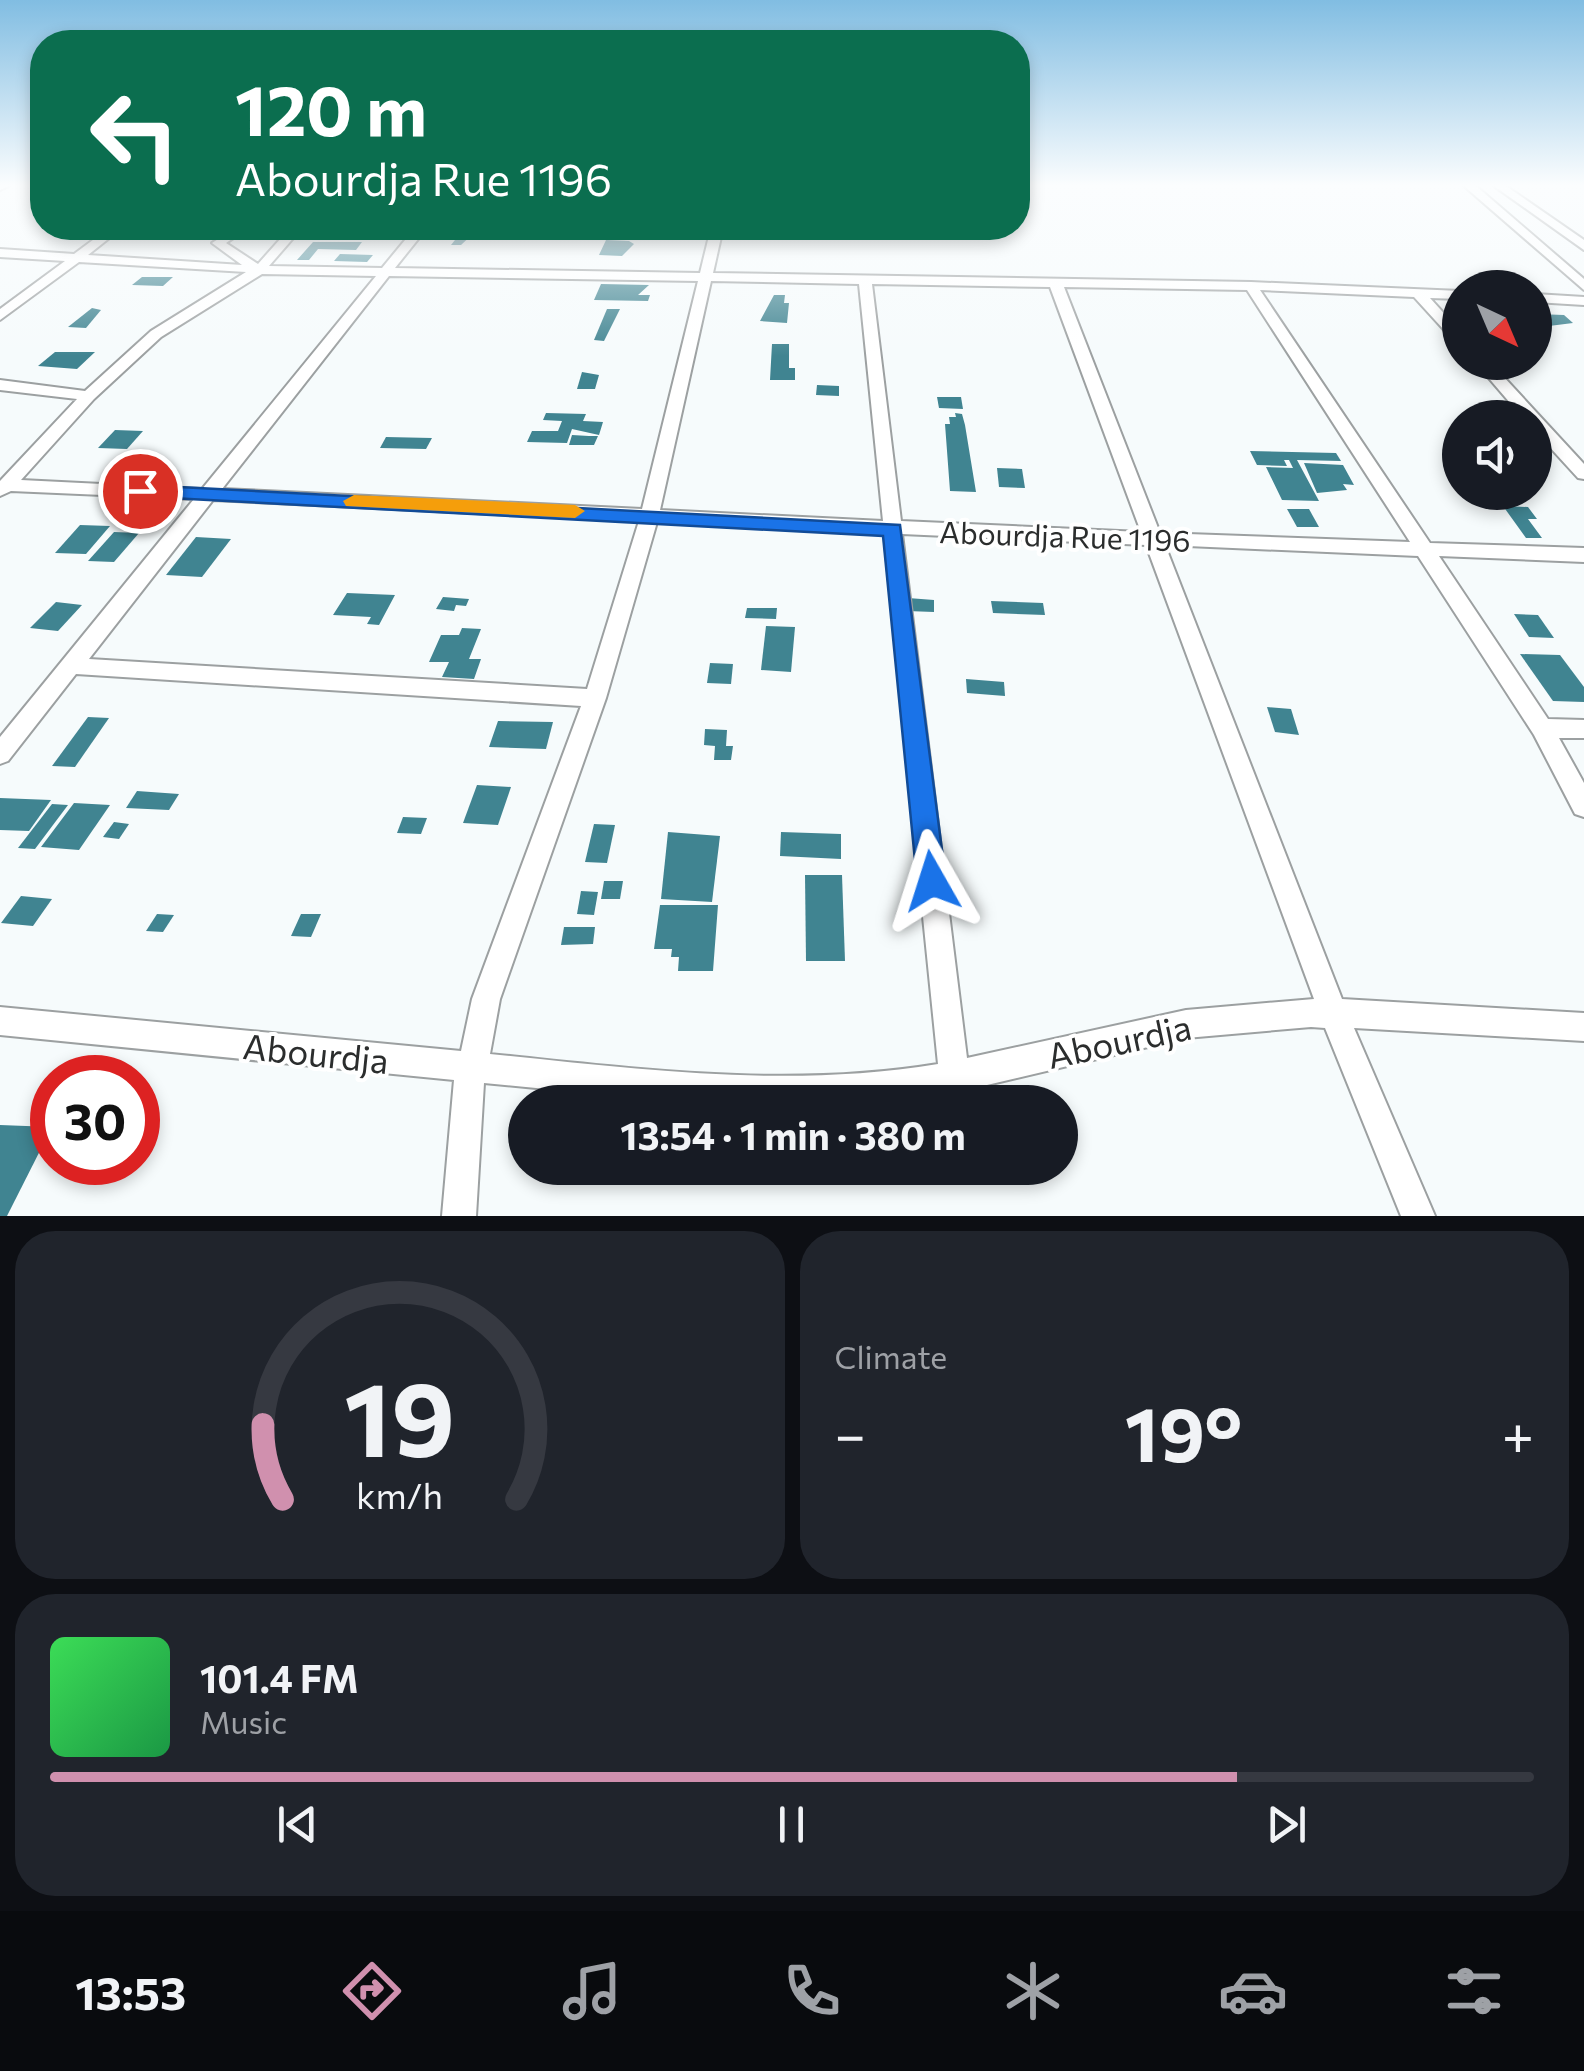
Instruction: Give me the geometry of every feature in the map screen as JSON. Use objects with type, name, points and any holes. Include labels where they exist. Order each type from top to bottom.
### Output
[{"type":"street","points":[[0,316],[97,243]]},
{"type":"street","points":[[218,243],[259,270]]},
{"type":"street","points":[[3,489],[89,396],[156,334],[259,270],[283,243]]},
{"type":"street","points":[[0,754],[409,243]]},
{"type":"street","points":[[459,1216],[471,1068],[486,999],[595,698],[650,514],[714,243]]},
{"type":"street","points":[[1534,243],[1584,286]]},
{"type":"street","points":[[0,253],[82,255],[259,270],[1251,286],[1442,295]]},
{"type":"street","points":[[865,281],[954,1076]]},
{"type":"street","points":[[1056,284],[1156,538],[1334,1014],[1418,1216]]},
{"type":"street","points":[[1251,286],[1542,728],[1584,806]]},
{"type":"street","points":[[1418,294],[1442,320]]},
{"type":"street","points":[[1552,299],[1584,300]]},
{"type":"street","points":[[1498,380],[1517,400]]},
{"type":"street","points":[[0,385],[89,396]]},
{"type":"street","points":[[1552,439],[1584,474]]},
{"type":"street","name":"Abourdja Rue 1196","points":[[3,489],[650,514],[893,530],[1584,555]]},
{"type":"street","points":[[74,666],[595,698]]},
{"type":"street","points":[[1542,728],[1584,729]]},
{"type":"street","name":"Abourdja","points":[[0,1021],[726,1092],[841,1090],[954,1076],[1172,1026],[1279,1014],[1584,1026]]},
{"type":"building","points":[[312,243],[361,243],[356,250],[318,249],[309,260],[297,260]]},
{"type":"building","points":[[605,243],[634,244],[622,256],[599,255]]},
{"type":"building","points":[[340,254],[373,255],[367,262],[334,261]]},
{"type":"building","points":[[142,277],[173,277],[163,286],[132,285]]},
{"type":"building","points":[[601,284],[649,285],[638,295],[650,295],[648,301],[594,300]]},
{"type":"building","points":[[774,295],[785,295],[784,303],[789,303],[787,323],[760,321]]},
{"type":"building","points":[[92,308],[101,310],[86,328],[68,327]]},
{"type":"building","points":[[607,309],[620,309],[604,341],[594,340]]},
{"type":"building","points":[[1552,315],[1564,315],[1573,323],[1552,326]]},
{"type":"building","points":[[772,344],[789,344],[789,368],[795,368],[795,380],[770,380]]},
{"type":"building","points":[[55,352],[95,352],[77,369],[38,366]]},
{"type":"building","points":[[582,372],[599,375],[595,389],[577,389]]},
{"type":"building","points":[[817,385],[839,386],[839,396],[816,395]]},
{"type":"building","points":[[937,397],[961,397],[963,409],[939,408]]},
{"type":"building","points":[[546,413],[586,414],[583,421],[603,422],[599,435],[572,429],[567,443],[527,442],[532,431],[558,431],[562,421],[543,420]]},
{"type":"building","points":[[955,413],[962,414],[965,425],[976,492],[950,491],[945,424],[950,424],[949,417],[956,417]]},
{"type":"building","points":[[115,430],[143,431],[127,449],[98,448]]},
{"type":"building","points":[[572,435],[598,436],[594,445],[569,445]]},
{"type":"building","points":[[386,437],[432,438],[426,449],[380,448]]},
{"type":"building","points":[[1250,451],[1336,453],[1341,461],[1297,460],[1319,501],[1282,500],[1266,467],[1293,468],[1289,460],[1284,460],[1287,466],[1257,465]]},
{"type":"building","points":[[1304,463],[1343,465],[1354,485],[1343,484],[1347,490],[1317,493]]},
{"type":"building","points":[[997,468],[1022,469],[1025,488],[999,487]]},
{"type":"building","points":[[1287,509],[1309,509],[1319,527],[1297,527]]},
{"type":"building","points":[[1506,510],[1530,510],[1537,519],[1528,519],[1542,538],[1526,538]]},
{"type":"building","points":[[80,525],[110,526],[86,554],[55,553]]},
{"type":"building","points":[[114,532],[139,533],[114,562],[88,561]]},
{"type":"building","points":[[196,537],[231,539],[202,577],[166,575]]},
{"type":"building","points":[[347,593],[395,595],[379,625],[367,624],[371,617],[333,615]]},
{"type":"building","points":[[443,597],[469,599],[466,606],[456,605],[454,611],[436,609]]},
{"type":"building","points":[[908,598],[934,600],[934,612],[907,611]]},
{"type":"building","points":[[991,601],[1043,603],[1045,615],[993,613]]},
{"type":"building","points":[[56,602],[82,605],[58,631],[30,628]]},
{"type":"building","points":[[747,608],[777,608],[776,619],[745,618]]},
{"type":"building","points":[[1514,614],[1538,615],[1554,638],[1529,637]]},
{"type":"building","points":[[766,626],[795,627],[791,672],[761,670]]},
{"type":"building","points":[[462,628],[481,629],[469,659],[481,659],[474,679],[442,677],[449,662],[429,662],[441,635],[459,635]]},
{"type":"building","points":[[1520,654],[1560,655],[1584,687],[1584,702],[1553,701]]},
{"type":"building","points":[[710,663],[733,664],[731,684],[707,683]]},
{"type":"building","points":[[966,679],[1004,682],[1005,696],[967,693]]},
{"type":"building","points":[[1267,707],[1291,709],[1299,735],[1275,732]]},
{"type":"building","points":[[88,717],[109,718],[75,767],[52,766]]},
{"type":"building","points":[[498,721],[553,722],[546,749],[489,747]]},
{"type":"building","points":[[705,729],[727,730],[726,746],[733,746],[731,760],[714,760],[715,746],[704,745]]},
{"type":"building","points":[[477,785],[511,787],[498,825],[463,823]]},
{"type":"building","points":[[137,791],[179,794],[169,810],[126,808]]},
{"type":"building","points":[[0,798],[51,800],[29,831],[0,830]]},
{"type":"building","points":[[74,803],[110,805],[79,850],[41,847]]},
{"type":"building","points":[[52,804],[68,805],[35,849],[18,848]]},
{"type":"building","points":[[403,817],[427,818],[421,834],[397,833]]},
{"type":"building","points":[[114,822],[129,824],[119,839],[103,837]]},
{"type":"building","points":[[594,824],[615,825],[607,863],[585,862]]},
{"type":"building","points":[[668,832],[720,836],[712,902],[661,899]]},
{"type":"building","points":[[781,832],[841,834],[841,859],[780,856]]},
{"type":"building","points":[[805,875],[842,875],[845,961],[806,961]]},
{"type":"building","points":[[604,881],[623,881],[620,899],[601,899]]},
{"type":"building","points":[[581,891],[598,892],[594,915],[577,914]]},
{"type":"building","points":[[21,896],[52,899],[33,926],[1,923]]},
{"type":"building","points":[[660,905],[718,905],[713,971],[678,971],[679,957],[671,957],[672,949],[654,949]]},
{"type":"building","points":[[157,914],[174,915],[163,932],[146,931]]},
{"type":"building","points":[[301,914],[321,914],[311,937],[291,936]]},
{"type":"building","points":[[564,927],[595,927],[593,944],[561,945]]},
{"type":"building","points":[[0,1125],[30,1126],[30,1171],[7,1216],[0,1216]]},
{"type":"slow traffic","points":[[354,501],[575,511]]},
{"type":"route","points":[[140,491],[650,514],[893,530],[932,881]]}]
